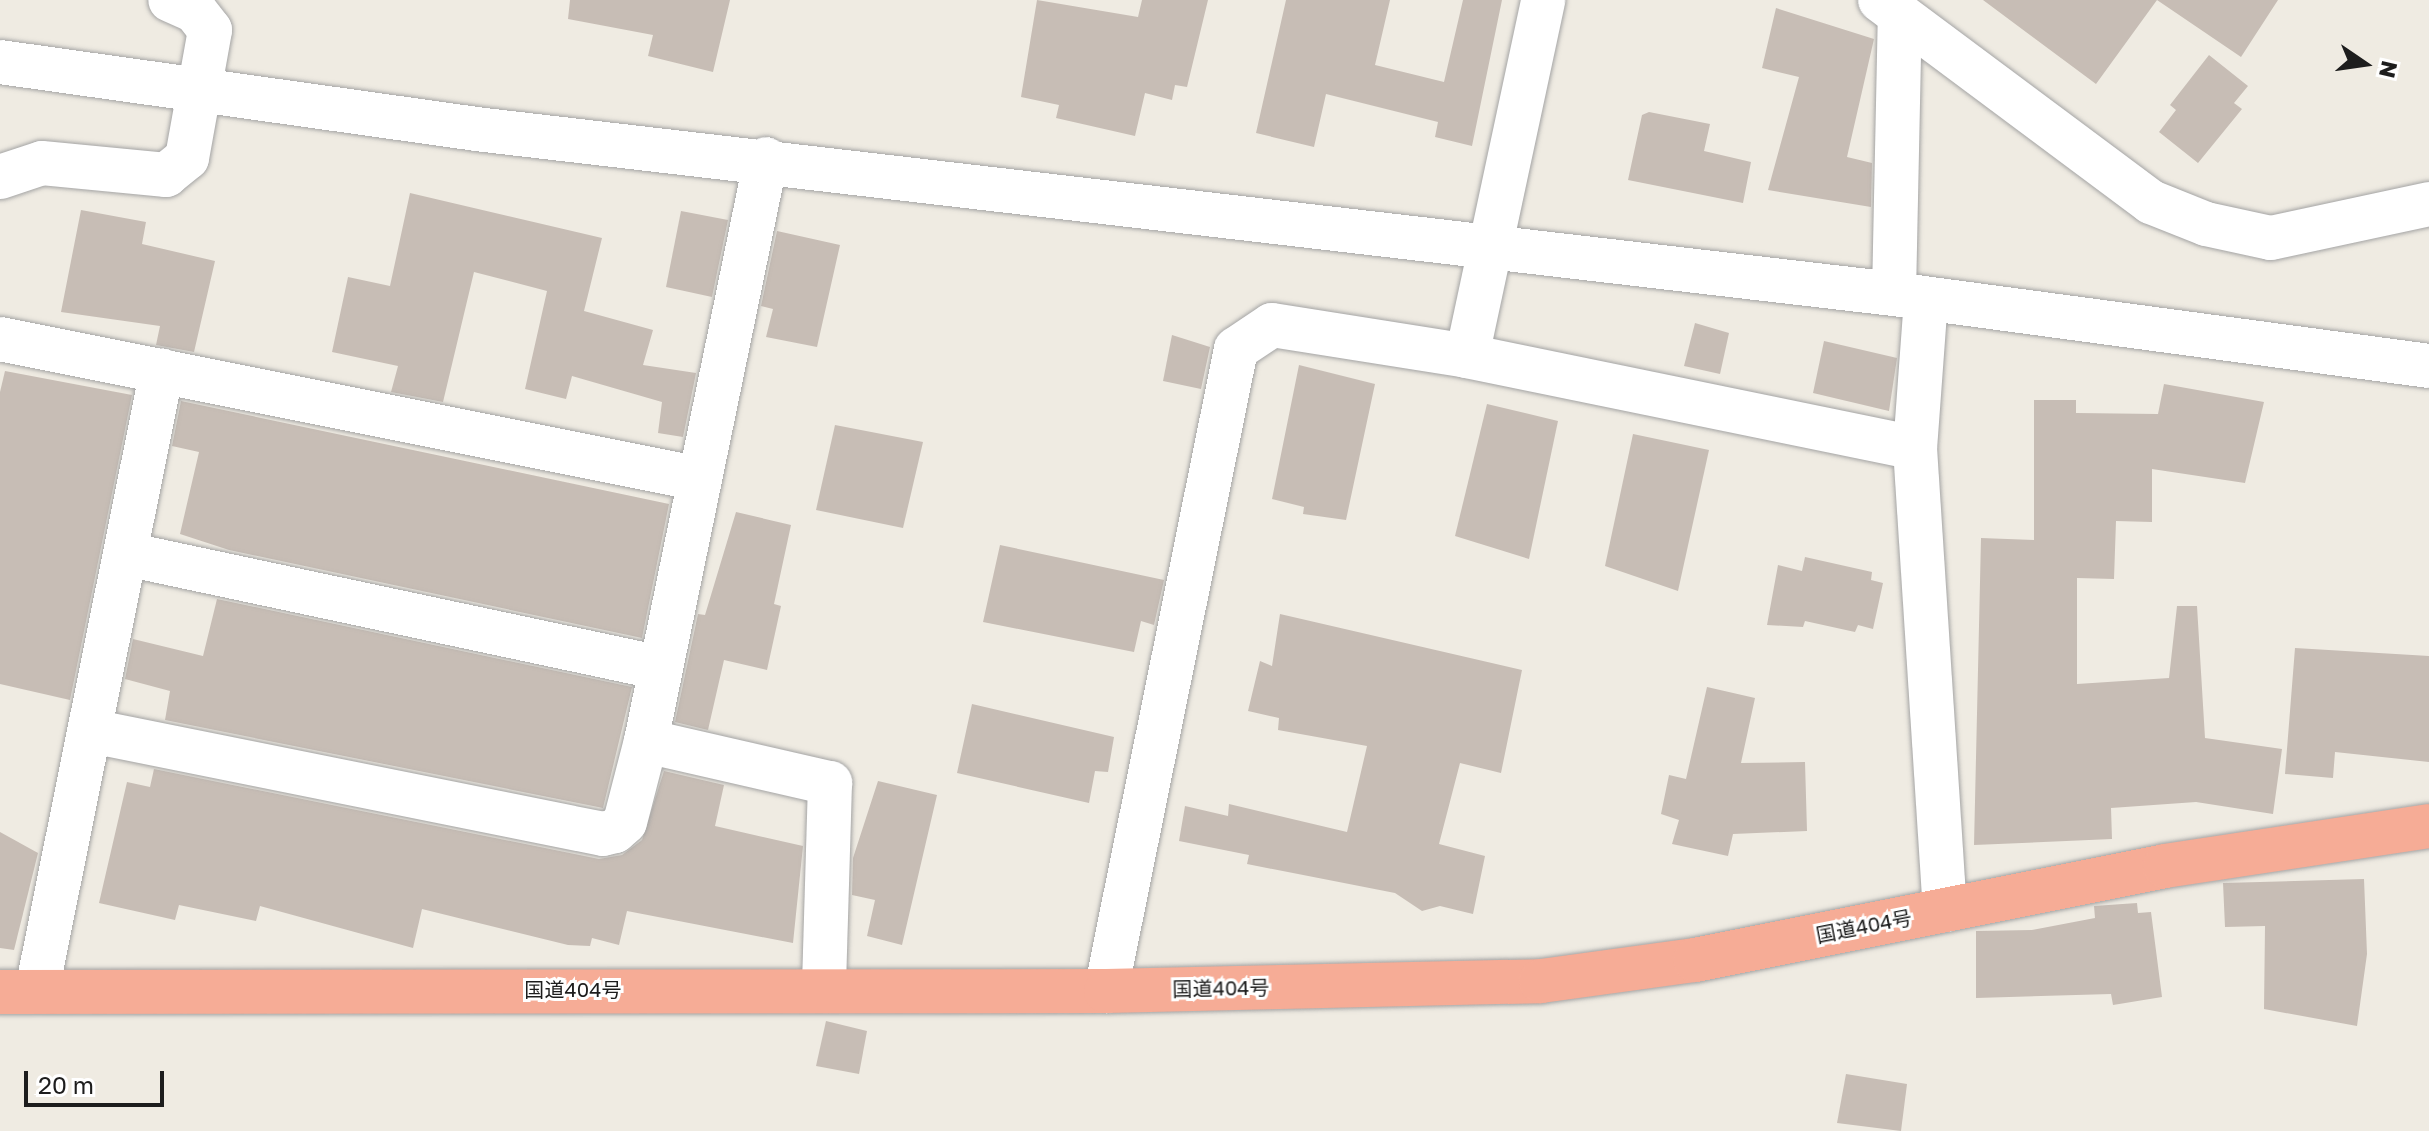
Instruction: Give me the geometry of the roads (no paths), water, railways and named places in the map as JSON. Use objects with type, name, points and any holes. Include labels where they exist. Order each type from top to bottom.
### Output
[{"type":"highway","name":"国道404号","points":[[19,991],[1106,991],[1541,981],[1695,960],[2165,866],[2429,826]]},
{"type":"street","points":[[0,177],[42,163],[166,175],[187,158],[210,30],[195,11],[170,0]]},
{"type":"street","points":[[1467,356],[1543,0]]},
{"type":"street","points":[[1887,4],[2151,202],[2206,224],[2271,238],[2429,204]]},
{"type":"street","points":[[1887,4],[1910,296],[1915,448],[1945,910]]},
{"type":"street","points":[[0,62],[200,93],[766,159],[1256,224],[1910,296],[2429,366]]},
{"type":"street","points":[[91,731],[603,834],[625,822],[646,741],[766,159]]},
{"type":"street","points":[[1106,991],[1236,349],[1272,325],[1467,356],[1915,448]]},
{"type":"street","points":[[0,339],[700,479]]},
{"type":"street","points":[[19,991],[91,731],[162,370]]},
{"type":"street","points":[[126,554],[661,668]]},
{"type":"street","points":[[646,741],[830,783],[824,991]]}]
